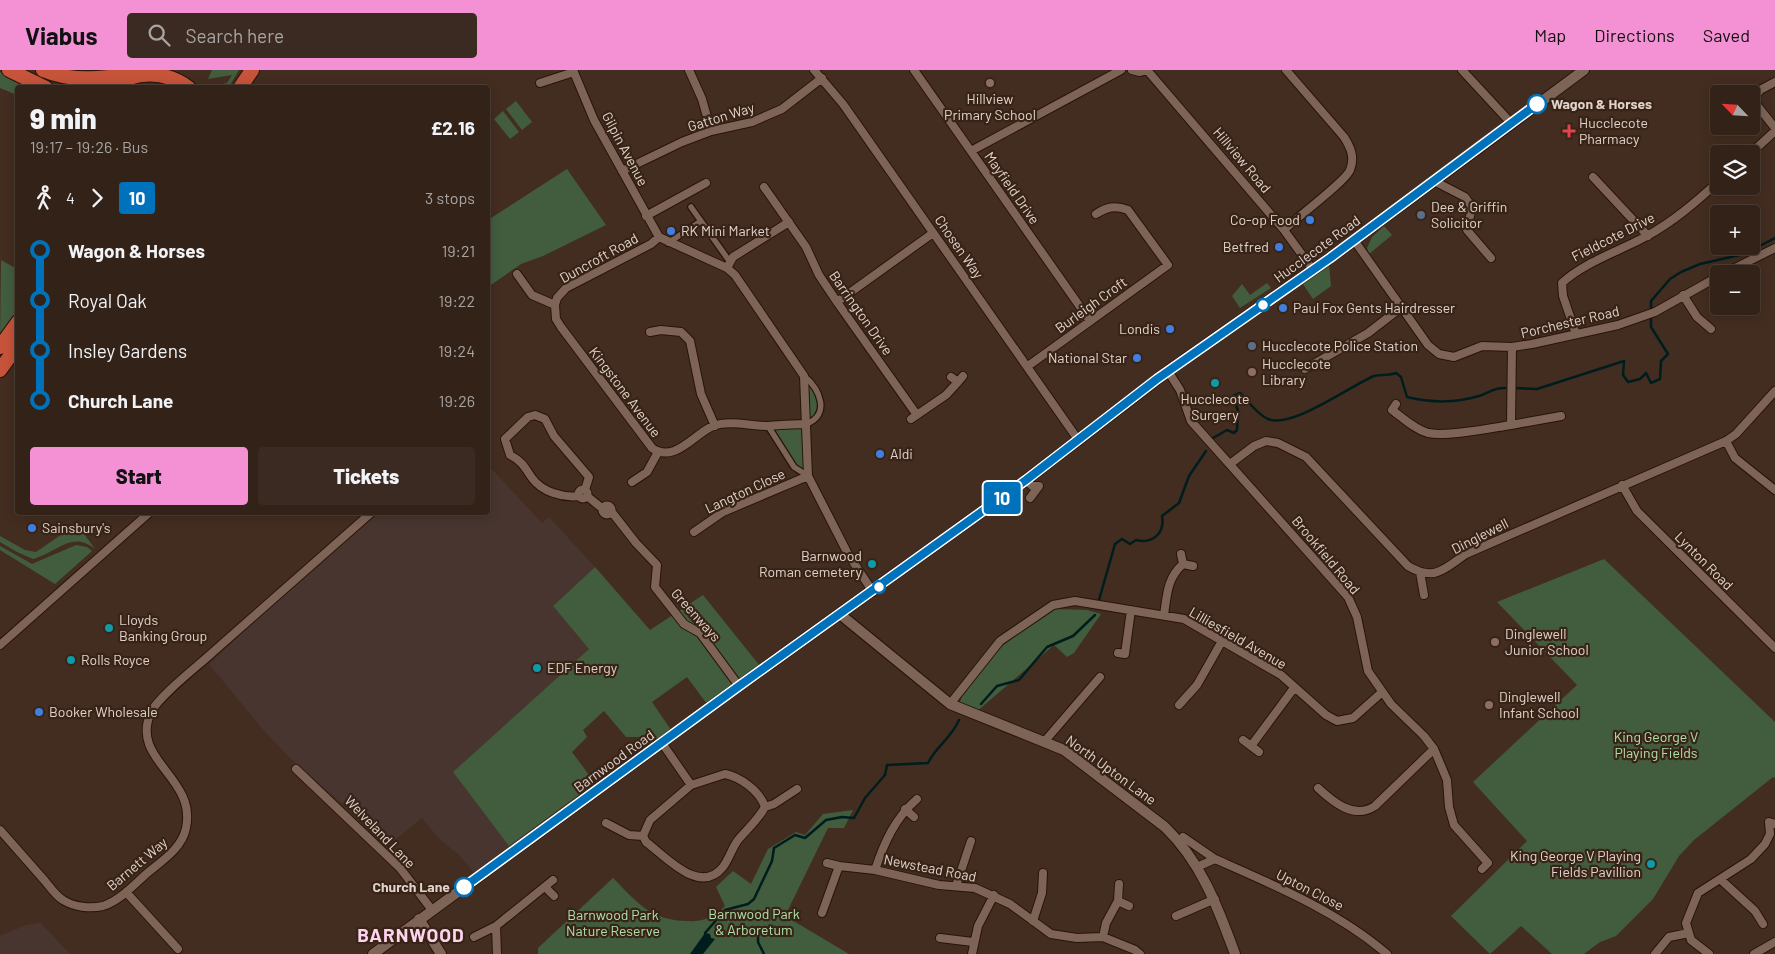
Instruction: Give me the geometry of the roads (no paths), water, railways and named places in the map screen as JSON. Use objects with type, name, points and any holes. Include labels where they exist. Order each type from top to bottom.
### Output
[{"type":"highway","points":[[9,70],[40,85]]},
{"type":"highway","points":[[43,70],[67,78],[84,80],[142,72],[164,74],[184,85]]},
{"type":"highway","points":[[242,85],[252,70]]},
{"type":"highway","points":[[116,85],[142,72]]},
{"type":"highway","points":[[0,347],[15,326]]},
{"type":"highway","points":[[0,370],[15,349]]},
{"type":"street","points":[[689,70],[702,99],[711,131]]},
{"type":"street","name":"Chosen Way","points":[[814,70],[822,78],[933,233],[1079,441]]},
{"type":"street","name":"Mayfield Drive","points":[[914,70],[1090,321]]},
{"type":"street","points":[[971,151],[1121,70]]},
{"type":"street","points":[[1132,70],[1140,72],[1147,70]]},
{"type":"street","name":"Hillview Road","points":[[1147,70],[1284,230],[1313,270]]},
{"type":"street","points":[[1284,230],[1345,178],[1352,160],[1351,150],[1344,137],[1286,70]]},
{"type":"street","points":[[1462,70],[1511,123]]},
{"type":"street","name":"Hucclecote Road","points":[[873,592],[1079,441],[1168,371],[1313,270],[1584,70]]},
{"type":"street","points":[[540,84],[574,71]]},
{"type":"street","name":"Gilpin Avenue","points":[[574,71],[594,120],[659,237]]},
{"type":"street","name":"Gatton Way","points":[[622,171],[682,142],[711,131],[752,122],[782,109],[822,78]]},
{"type":"street","points":[[1760,90],[1775,82]]},
{"type":"street","points":[[1759,145],[1775,130],[1760,109]]},
{"type":"street","points":[[1593,177],[1648,236]]},
{"type":"street","points":[[1434,181],[1465,197],[1472,207],[1467,230],[1491,258]]},
{"type":"street","points":[[646,216],[706,183]]},
{"type":"street","name":"Barrington Drive","points":[[764,187],[789,222],[837,302],[914,417],[946,395],[961,379],[951,376]]},
{"type":"street","name":"Fieldcote Drive","points":[[1576,334],[1563,296],[1562,283],[1572,273],[1648,236],[1674,219],[1710,189]]},
{"type":"street","name":"Burleigh Croft","points":[[1028,366],[1168,265],[1131,212],[1120,207],[1104,205],[1096,214]]},
{"type":"street","points":[[650,332],[661,330],[681,332],[690,341],[701,394],[715,426],[806,424],[815,421],[820,414],[822,402],[818,392],[804,376],[691,207]]},
{"type":"street","points":[[668,243],[701,221]]},
{"type":"street","points":[[728,265],[789,222]]},
{"type":"street","points":[[837,302],[933,233]]},
{"type":"street","points":[[659,237],[668,243],[728,265]]},
{"type":"street","name":"Duncroft Road","points":[[555,305],[557,298],[566,288],[651,244],[659,237]]},
{"type":"street","name":"Porchester Road","points":[[1354,240],[1403,306],[1428,345],[1439,354],[1454,357],[1482,346],[1512,347],[1618,325],[1651,314],[1710,281]]},
{"type":"street","points":[[1741,265],[1775,248]]},
{"type":"street","points":[[517,274],[532,295],[555,305]]},
{"type":"street","points":[[1683,295],[1697,317],[1711,329]]},
{"type":"street","name":"Kingstone Avenue","points":[[555,305],[556,319],[561,327],[652,448],[658,452],[672,452],[682,448],[715,426]]},
{"type":"street","points":[[1308,364],[1368,333],[1403,306]]},
{"type":"street","points":[[1511,425],[1512,347]]},
{"type":"street","name":"Brookfield Road","points":[[1168,371],[1180,390],[1191,421],[1348,597],[1357,617],[1365,662],[1381,693],[1398,714],[1424,736],[1434,749],[1447,780],[1449,806],[1454,825],[1488,863],[1482,869]]},
{"type":"street","points":[[804,376],[808,476],[848,554],[873,592]]},
{"type":"street","name":"Dinglewell","points":[[1420,572],[1437,574],[1466,554],[1726,441],[1736,434],[1775,390]]},
{"type":"street","points":[[1396,404],[1392,410],[1418,429],[1430,433],[1472,431],[1561,416]]},
{"type":"street","points":[[535,415],[545,419],[554,436],[589,477],[584,494],[571,497],[545,490],[532,478],[520,460],[510,455],[505,439],[528,417],[535,415]]},
{"type":"street","points":[[768,426],[794,467],[808,476]]},
{"type":"street","points":[[1230,464],[1266,440],[1278,443],[1306,457],[1408,566],[1420,572],[1424,595]]},
{"type":"street","points":[[1726,441],[1736,458],[1775,490]]},
{"type":"street","points":[[632,482],[646,472],[658,452]]},
{"type":"street","name":"Langton Close","points":[[694,532],[723,512],[808,476]]},
{"type":"street","points":[[1026,480],[1032,486],[1039,486],[1030,498]]},
{"type":"street","name":"Lynton Road","points":[[1622,486],[1637,511],[1775,648]]},
{"type":"street","name":"Greenways","points":[[584,494],[602,510],[608,506],[636,543],[657,565],[655,587],[684,624],[700,633],[739,686]]},
{"type":"street","points":[[0,645],[147,515]]},
{"type":"street","name":"Barnett Way","points":[[0,830],[61,900],[76,906],[104,906],[126,892],[177,847],[186,828],[187,806],[183,794],[155,758],[149,746],[147,736],[152,712],[159,701],[369,515]]},
{"type":"street","points":[[1181,554],[1183,564]]},
{"type":"street","points":[[1183,564],[1193,566]]},
{"type":"street","points":[[1164,615],[1168,585],[1171,577],[1183,564]]},
{"type":"street","name":"Barnwood Road","points":[[373,954],[739,686],[873,592]]},
{"type":"street","name":"Lilliesfield Avenue","points":[[950,704],[1000,641],[1053,606],[1075,601],[1184,619],[1274,671],[1326,715],[1338,720],[1353,718],[1381,693]]},
{"type":"street","points":[[1125,654],[1131,610]]},
{"type":"street","name":"North Upton Lane","points":[[841,615],[950,704],[1064,750],[1132,801],[1175,837],[1197,867],[1215,899],[1235,954]]},
{"type":"street","points":[[1179,705],[1197,685],[1222,641]]},
{"type":"street","points":[[1044,742],[1100,677]]},
{"type":"street","points":[[1251,746],[1294,688]]},
{"type":"street","points":[[1243,740],[1259,752]]},
{"type":"street","points":[[662,743],[691,785]]},
{"type":"street","points":[[1318,788],[1346,808],[1363,811],[1375,806],[1434,749]]},
{"type":"street","name":"Welveland Lane","points":[[295,773],[304,777],[400,868],[432,910]]},
{"type":"street","points":[[642,836],[650,820],[691,785],[724,774],[738,777],[762,800],[764,807]]},
{"type":"street","points":[[642,836],[646,842],[692,876],[702,879],[714,875],[724,866],[738,840],[764,807],[774,804],[797,789]]},
{"type":"street","points":[[875,870],[881,851],[905,809],[917,799]]},
{"type":"street","points":[[905,809],[914,817]]},
{"type":"street","points":[[1709,954],[1691,940],[1686,922],[1698,893],[1752,859],[1765,844],[1770,834],[1769,822],[1775,824]]},
{"type":"street","points":[[606,823],[628,835],[642,836]]},
{"type":"street","name":"Upton Close","points":[[1182,837],[1215,859],[1279,888],[1347,923],[1387,954]]},
{"type":"street","points":[[956,886],[971,846]]},
{"type":"street","points":[[1197,867],[1215,859]]},
{"type":"street","name":"Newstead Road","points":[[827,863],[875,870],[938,885],[975,888],[994,895],[1051,934],[1062,937],[1103,936],[1136,950],[1140,954]]},
{"type":"street","points":[[822,913],[839,866]]},
{"type":"street","points":[[1033,921],[1042,894],[1042,873]]},
{"type":"street","points":[[1720,879],[1758,908],[1763,924]]},
{"type":"street","points":[[474,937],[496,926],[553,880]]},
{"type":"street","points":[[1103,936],[1106,922],[1118,901],[1120,884]]},
{"type":"street","points":[[545,887],[554,896]]},
{"type":"street","points":[[126,892],[178,949]]},
{"type":"street","points":[[972,954],[978,926],[994,895]]},
{"type":"street","points":[[1176,916],[1215,899]]},
{"type":"street","points":[[1118,901],[1128,906]]},
{"type":"street","points":[[419,919],[441,954]]},
{"type":"street","points":[[496,926],[498,954]]},
{"type":"street","points":[[1655,954],[1669,937],[1689,933]]},
{"type":"street","points":[[939,938],[974,942]]},
{"type":"street","points":[[1754,954],[1775,942]]},
{"type":"water","points":[[705,933],[710,934],[711,938],[715,939],[703,954],[690,954]]},
{"type":"waterway","points":[[1515,388],[1537,389],[1624,361],[1623,375],[1628,382],[1640,379],[1646,373],[1651,383],[1660,379],[1661,361],[1668,354],[1651,327],[1651,301],[1670,279],[1681,272],[1700,264],[1744,254],[1775,238]]},
{"type":"waterway","points":[[1213,438],[1227,430],[1234,433],[1237,430],[1238,411],[1233,396],[1240,393],[1264,417],[1278,420],[1291,418],[1306,412],[1377,375],[1396,373],[1401,377],[1407,397],[1426,400],[1461,400],[1505,388]]},
{"type":"waterway","points":[[1099,600],[1115,544],[1122,539],[1130,544],[1136,540],[1152,539],[1160,532],[1162,516],[1179,503],[1189,476],[1206,451]]},
{"type":"waterway","points":[[981,704],[997,686],[1019,680],[1047,647],[1073,636],[1095,615]]},
{"type":"waterway","points":[[705,933],[725,910],[748,904],[754,899],[772,861],[774,848],[795,835],[805,838],[826,820],[842,817],[854,818],[865,798],[885,775],[887,765],[928,763],[959,720]]},
{"type":"waterway","points":[[758,935],[758,942],[764,954]]},
{"type":"place","name":"Hillview Primary School","points":[[990,83]]},
{"type":"place","name":"Wagon & Horses","points":[[1537,104]]},
{"type":"place","name":"Hucclecote Pharmacy","points":[[1569,131]]},
{"type":"place","name":"Dee & Griffin Solicitor","points":[[1421,215]]},
{"type":"place","name":"Co-op Food","points":[[1310,220]]},
{"type":"place","name":"RK Mini Market","points":[[671,231]]},
{"type":"place","name":"Betfred","points":[[1279,247]]},
{"type":"place","name":"Paul Fox Gents Hairdresser","points":[[1283,308]]},
{"type":"place","name":"Londis","points":[[1170,329]]},
{"type":"place","name":"Hucclecote Police Station","points":[[1252,346]]},
{"type":"place","name":"National Star","points":[[1137,358]]},
{"type":"place","name":"Hucclecote Library","points":[[1252,372]]},
{"type":"place","name":"Hucclecote Surgery","points":[[1215,383]]},
{"type":"place","name":"Aldi","points":[[880,454]]},
{"type":"place","name":"Sainsbury's","points":[[32,528]]},
{"type":"place","name":"Barnwood Roman cemetery","points":[[872,564]]},
{"type":"place","name":"Lloyds Banking Group","points":[[109,628]]},
{"type":"place","name":"Dinglewell Junior School","points":[[1495,642]]},
{"type":"place","name":"Rolls Royce","points":[[71,660]]},
{"type":"place","name":"EDF Energy","points":[[537,668]]},
{"type":"place","name":"Dinglewell Infant School","points":[[1489,705]]},
{"type":"place","name":"Booker Wholesale","points":[[39,712]]},
{"type":"place","name":"King George V Playing Fields Pavillion","points":[[1651,864]]},
{"type":"place","name":"Church Lane","points":[[464,887]]},
{"type":"district","name":"BARNWOOD","points":[[411,935]]},
{"type":"park label","name":"King George V Playing Fields","points":[[1656,746]]},
{"type":"park label","name":"Barnwood Park & Arboretum","points":[[754,922]]},
{"type":"park label","name":"Barnwood Park Nature Reserve","points":[[613,924]]}]
